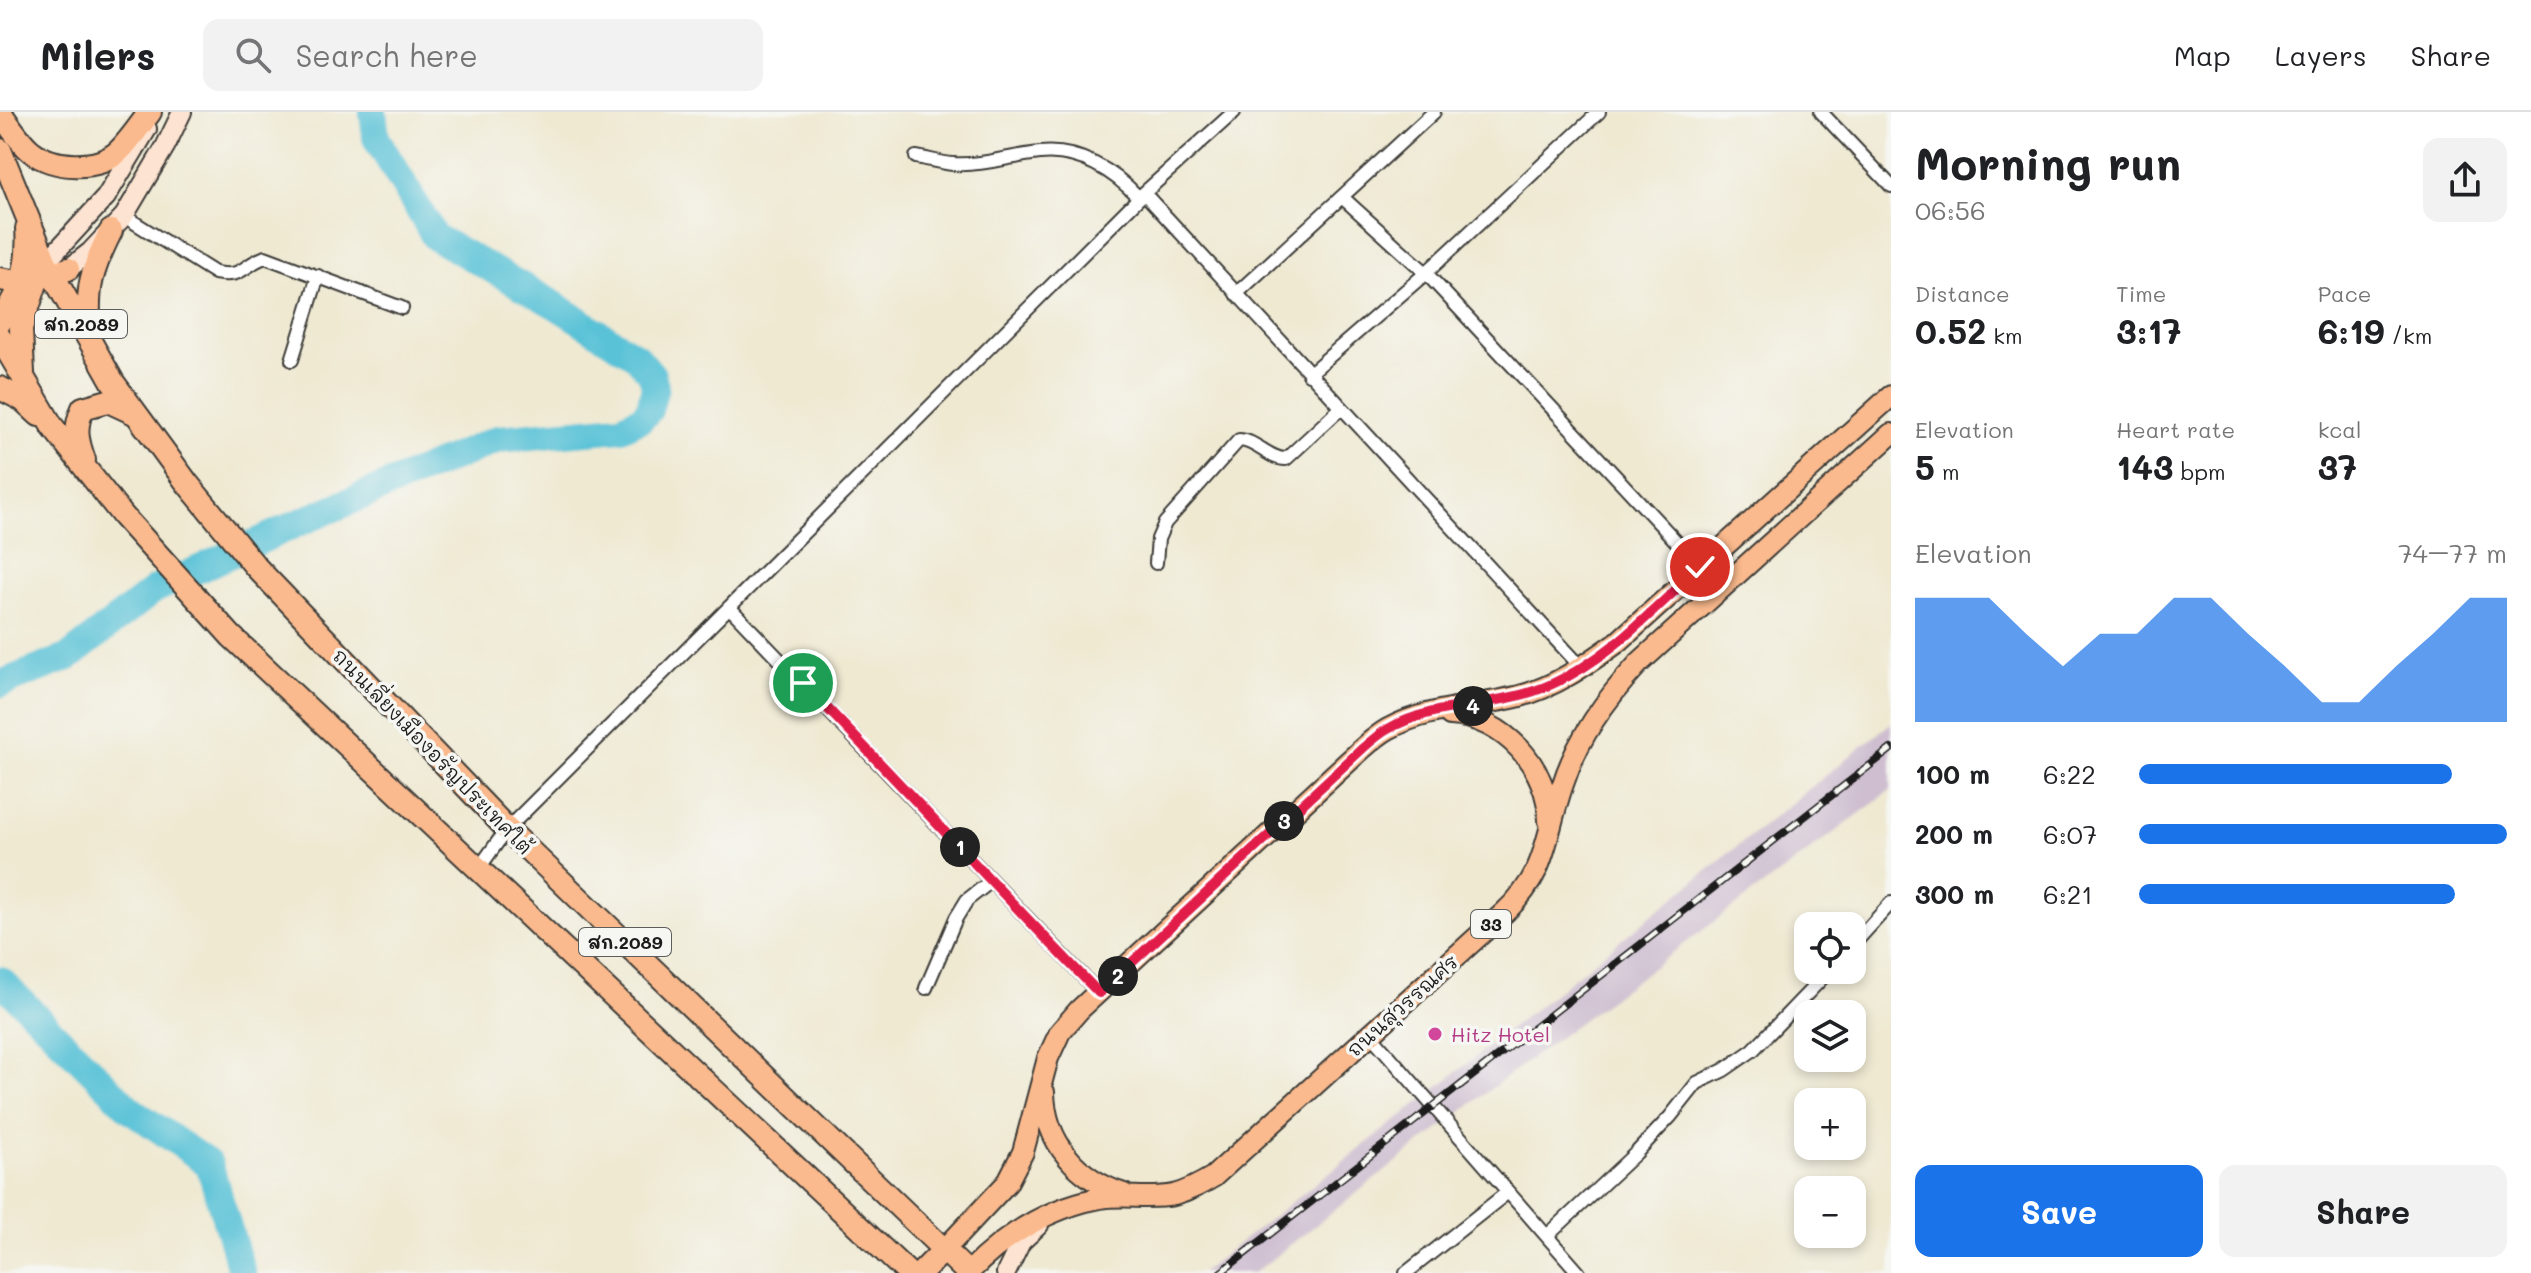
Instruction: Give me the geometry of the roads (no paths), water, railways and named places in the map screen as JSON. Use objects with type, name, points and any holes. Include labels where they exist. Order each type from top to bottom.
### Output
[{"type":"highway","points":[[0,112],[32,151],[48,160],[72,165],[95,163],[117,153],[153,112]]},
{"type":"highway","name":"ถนนเลี่ยงเมืองอรัญประเทศใต้","points":[[0,150],[25,215],[28,291],[77,317],[134,413],[256,567],[507,829],[968,1273]]},
{"type":"highway","points":[[24,378],[21,329],[28,291],[25,215]]},
{"type":"highway","points":[[90,341],[87,302],[90,276],[118,223]]},
{"type":"highway","points":[[0,279],[77,317]]},
{"type":"highway","name":"สก.2089","points":[[0,338],[52,426],[123,516],[231,636],[908,1273]]},
{"type":"highway","points":[[0,388],[23,400],[52,426]]},
{"type":"highway","points":[[89,472],[77,440],[76,423],[83,408],[108,401],[134,413]]},
{"type":"highway","points":[[921,1273],[945,1249]]},
{"type":"main road","points":[[28,291],[106,197],[153,112]]},
{"type":"main road","points":[[28,291],[118,223],[165,147],[182,112]]},
{"type":"main road","points":[[945,1249],[1007,1183],[1023,1152],[1048,1058],[1060,1032],[1079,1010],[1363,748],[1386,730],[1426,715],[1521,696],[1582,668],[1618,642],[1891,396]]},
{"type":"main road","name":"ถนนสุวรรณศร","points":[[968,1273],[992,1248],[1017,1230],[1052,1212],[1101,1198],[1172,1195],[1194,1188],[1213,1177],[1514,904],[1542,863],[1562,786],[1578,746],[1616,688],[1639,663],[1891,434]]},
{"type":"main road","points":[[1426,715],[1475,719],[1496,729],[1520,748],[1539,776],[1547,800],[1549,831]]},
{"type":"main road","points":[[1044,1079],[1045,1107],[1052,1134],[1071,1163],[1103,1187],[1132,1196]]},
{"type":"main road","points":[[1006,1273],[1021,1242],[1052,1212]]},
{"type":"street","points":[[479,868],[507,829],[1141,196],[1234,112]]},
{"type":"street","points":[[1236,294],[1434,112]]},
{"type":"street","points":[[1309,374],[1426,273],[1599,112]]},
{"type":"street","points":[[1821,112],[1891,186]]},
{"type":"street","points":[[916,157],[953,164],[1043,153],[1069,153],[1095,164],[1141,196],[1236,294],[1582,668]]},
{"type":"street","points":[[1342,197],[1426,273],[1700,567]]},
{"type":"street","points":[[118,223],[215,273],[229,275],[242,272],[251,262],[265,257],[402,308]]},
{"type":"street","points":[[292,360],[318,276]]},
{"type":"street","points":[[1156,563],[1158,539],[1165,523],[1239,440],[1246,440],[1274,457],[1286,459],[1341,408]]},
{"type":"street","points":[[729,607],[1099,993]]},
{"type":"street","points":[[926,988],[956,918],[967,900],[990,882]]},
{"type":"street","points":[[1866,931],[1891,903]]},
{"type":"street","points":[[1547,1236],[1636,1153],[1697,1083],[1724,1070],[1753,1050],[1817,984]]},
{"type":"street","points":[[1370,1034],[1579,1273]]},
{"type":"street","points":[[1406,1273],[1508,1192]]},
{"type":"waterway","points":[[0,684],[69,657],[154,590],[296,524],[498,439],[621,428],[642,418],[649,410],[655,387],[652,375],[637,357],[555,305],[435,237],[376,138],[373,112]]},
{"type":"waterway","points":[[0,980],[130,1109],[209,1164],[242,1273]]},
{"type":"railway","points":[[1220,1273],[1891,749]]},
{"type":"place","name":"Hitz Hotel","points":[[1435,1034]]}]
